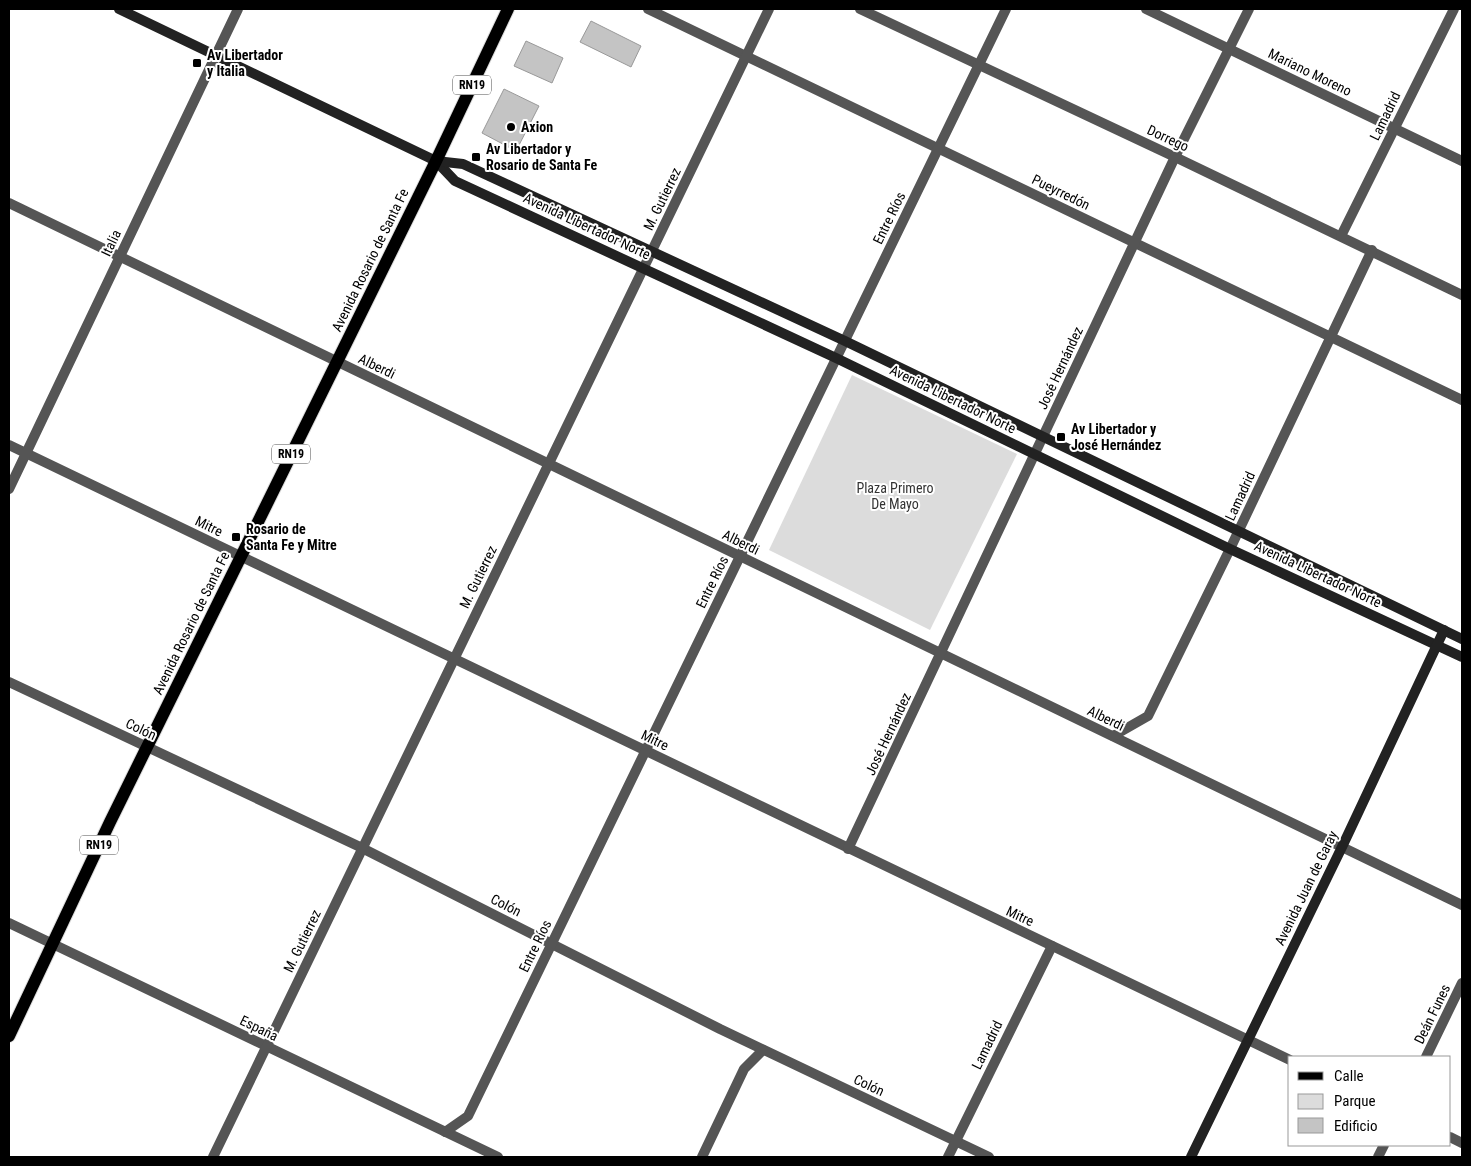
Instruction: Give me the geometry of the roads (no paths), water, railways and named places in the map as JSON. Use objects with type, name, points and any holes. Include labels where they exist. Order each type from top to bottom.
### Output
[{"type":"main road","name":"Avenida Libertador Norte","points":[[119,9],[436,161],[463,164],[652,250],[845,341],[1462,639]]},
{"type":"main road","name":"Avenida Rosario de Santa Fe","points":[[9,1036],[146,747],[436,161],[508,9]]},
{"type":"main road","name":"Avenida Libertador Norte","points":[[436,161],[455,181],[836,358],[1230,549],[1462,658]]},
{"type":"main road","name":"Avenida Juan de Garay","points":[[1190,1157],[1342,847],[1444,630]]},
{"type":"street","name":"Italia","points":[[9,489],[238,9]]},
{"type":"street","name":"Pueyrredón","points":[[648,9],[1462,400]]},
{"type":"street","name":"M. Gutierrez","points":[[213,1157],[769,9]]},
{"type":"street","name":"Dorrego","points":[[860,9],[1175,156],[1462,295]]},
{"type":"street","name":"Entre Ríos","points":[[445,1132],[468,1116],[1006,9]]},
{"type":"street","name":"Mariano Moreno","points":[[1146,9],[1462,161]]},
{"type":"street","name":"José Hernández","points":[[848,849],[942,654],[1034,453],[1175,156],[1249,9]]},
{"type":"street","name":"Lamadrid","points":[[1341,236],[1454,9]]},
{"type":"street","name":"Alberdi","points":[[9,203],[1462,905]]},
{"type":"street","name":"Lamadrid","points":[[1113,736],[1148,716],[1230,549],[1372,250]]},
{"type":"street","name":"Mitre","points":[[9,445],[1288,1059]]},
{"type":"street","name":"Colón","points":[[9,682],[362,848],[763,1050],[989,1157]]},
{"type":"street","name":"España","points":[[9,923],[498,1157]]},
{"type":"street","name":"Lamadrid","points":[[948,1157],[1052,946]]},
{"type":"street","name":"Deán Funes","points":[[1426,1056],[1462,983]]},
{"type":"street","points":[[702,1157],[744,1069],[763,1050]]},
{"type":"place","name":"Av Libertador y Italia","points":[[197,63]]},
{"type":"place","name":"Axion","points":[[511,127]]},
{"type":"place","name":"Av Libertador y Rosario de Santa Fe","points":[[476,157]]},
{"type":"place","name":"Av Libertador y José Hernández","points":[[1061,437]]},
{"type":"place","name":"Rosario de Santa Fe y Mitre","points":[[236,537]]},
{"type":"park label","name":"Plaza Primero De Mayo","points":[[895,496]]}]
